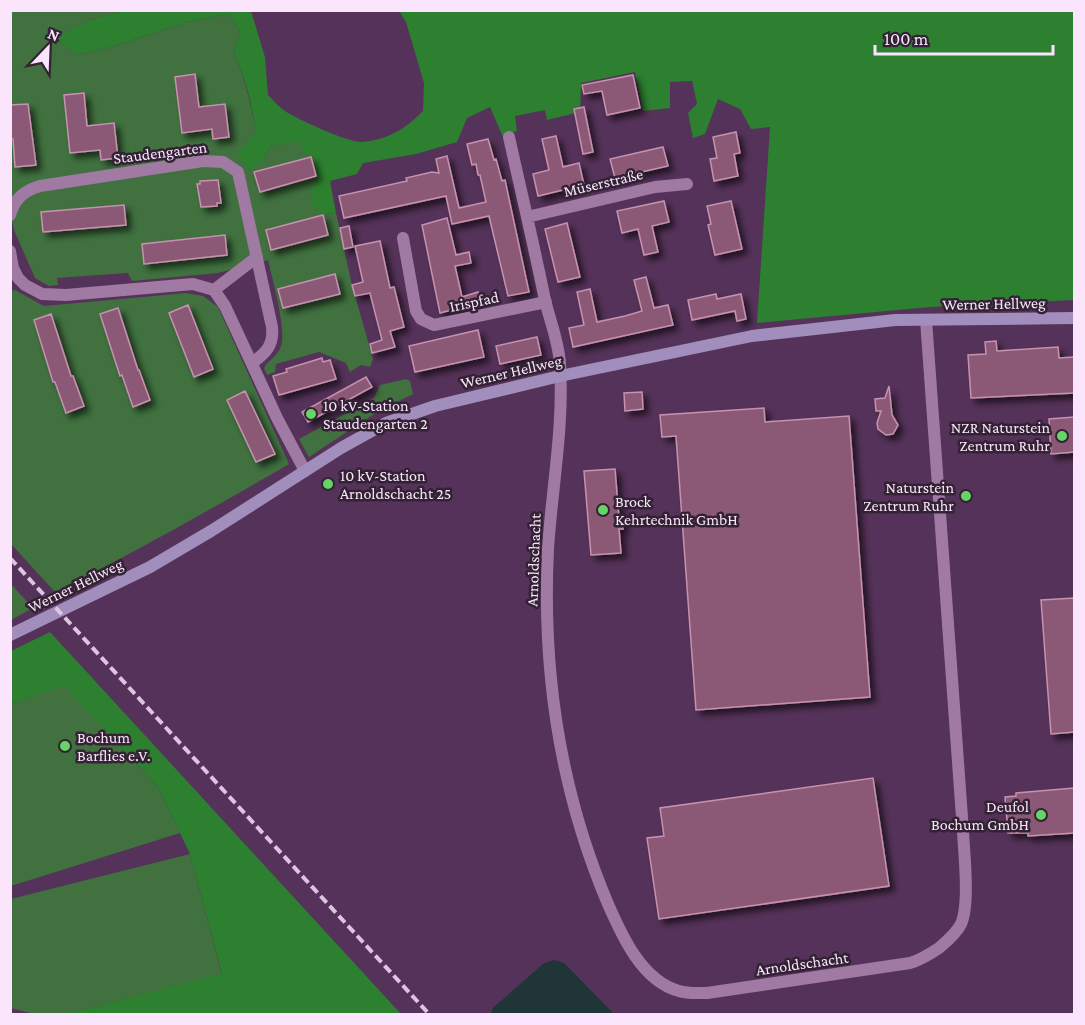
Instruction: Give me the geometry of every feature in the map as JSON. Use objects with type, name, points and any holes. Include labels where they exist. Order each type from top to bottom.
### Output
[{"type":"main road","name":"Werner Hellweg","points":[[10,635],[150,567],[212,531],[341,448],[397,418],[435,406],[560,376],[752,336],[877,322],[1074,318]]},
{"type":"street","points":[[509,137],[560,362],[560,376]]},
{"type":"street","name":"Staudengarten","points":[[10,215],[19,197],[27,190],[40,186],[203,161],[223,162],[238,172],[273,336],[272,344],[252,363]]},
{"type":"street","name":"Müserstraße","points":[[527,217],[655,187],[687,184]]},
{"type":"street","name":"Irispfad","points":[[403,238],[416,311],[421,319],[434,325],[546,302]]},
{"type":"street","points":[[10,251],[18,278],[25,285],[42,294],[76,294],[193,284],[214,290],[225,306],[277,418],[305,471]]},
{"type":"street","points":[[214,290],[257,257]]},
{"type":"street","name":"Arnoldschacht","points":[[560,376],[560,424],[547,579],[550,681],[563,761],[585,843],[603,892],[627,941],[651,975],[679,991],[693,993],[893,967],[918,961],[943,944],[962,922],[964,910],[963,831],[926,320]]},
{"type":"green space","points":[[10,11],[125,11],[89,20],[58,38],[75,55],[108,48],[187,22],[229,14],[240,32],[234,53],[248,92],[263,160],[270,147],[301,140],[312,154],[321,214],[336,213],[352,285],[373,359],[370,367],[361,365],[350,372],[346,363],[319,352],[276,364],[275,372],[267,375],[264,368],[280,349],[282,339],[278,304],[268,260],[218,273],[132,281],[128,273],[57,278],[58,285],[49,286],[35,278],[14,230],[11,216]]},
{"type":"green space","points":[[125,11],[251,11],[265,57],[268,95],[283,109],[300,119],[335,135],[362,142],[380,139],[396,132],[423,111],[424,83],[406,22],[399,11],[1074,11],[1074,300],[930,307],[757,323],[770,127],[751,129],[740,109],[718,99],[705,134],[693,138],[688,113],[697,104],[692,81],[670,82],[670,108],[643,111],[635,72],[581,83],[580,112],[547,120],[545,110],[515,116],[517,131],[503,137],[490,107],[467,118],[457,142],[416,154],[363,163],[357,174],[330,181],[336,213],[321,214],[312,204],[311,188],[318,183],[312,155],[303,153],[301,141],[270,147],[263,160],[251,170],[236,154],[256,133],[248,92],[234,53],[240,32],[229,14],[187,22],[108,48],[75,55],[57,38],[89,20]]},
{"type":"green space","points":[[15,290],[44,306],[186,293],[203,296],[218,307],[289,464],[173,530],[55,592],[11,544],[11,291]]},
{"type":"green space","points":[[406,379],[410,381],[413,394],[377,412],[309,457],[299,439],[374,398],[380,385]]},
{"type":"green space","points":[[10,583],[33,608],[11,620],[10,620]]},
{"type":"green space","points":[[50,632],[401,1014],[66,1014],[222,974],[190,854],[158,787],[64,685],[11,704],[11,651]]},
{"type":"green space","name":"Bochum Barflies e.V.","points":[[64,684],[158,787],[180,833],[11,886],[11,704]]},
{"type":"green space","points":[[190,854],[222,975],[66,1014],[31,1014],[11,1008],[11,899]]},
{"type":"shaded area","points":[[554,960],[564,963],[614,1014],[491,1014],[493,1008],[544,963]]},
{"type":"building","points":[[195,74],[199,107],[225,104],[229,137],[213,139],[212,129],[182,133],[175,77]]},
{"type":"building","points":[[633,75],[640,108],[607,115],[602,91],[584,94],[582,85]]},
{"type":"building","points":[[84,93],[87,126],[114,123],[118,158],[101,160],[100,150],[70,153],[64,95]]},
{"type":"building","points":[[28,104],[36,165],[15,167],[13,139],[10,139],[10,105]]},
{"type":"building","points":[[584,107],[593,152],[583,154],[574,109]]},
{"type":"building","points":[[736,132],[740,153],[734,154],[738,176],[714,181],[710,159],[717,158],[713,137]]},
{"type":"building","points":[[556,136],[563,167],[579,163],[584,185],[538,196],[533,174],[549,170],[542,139]]},
{"type":"building","points":[[488,139],[502,181],[505,180],[529,292],[508,296],[489,216],[452,224],[446,196],[344,218],[339,196],[407,181],[406,178],[432,172],[439,173],[436,159],[447,156],[459,208],[486,202],[480,175],[478,175],[476,164],[472,165],[467,144]]},
{"type":"building","points":[[663,147],[668,166],[615,178],[610,159]]},
{"type":"building","points":[[311,157],[316,176],[260,192],[254,172]]},
{"type":"building","points":[[218,180],[221,203],[217,203],[217,206],[201,207],[197,184],[200,184],[200,181]]},
{"type":"building","points":[[664,201],[669,222],[652,226],[658,252],[644,255],[638,229],[622,233],[617,211]]},
{"type":"building","points":[[731,201],[742,249],[715,255],[708,225],[711,224],[707,206]]},
{"type":"building","points":[[124,205],[126,225],[43,232],[41,212]]},
{"type":"building","points":[[323,215],[328,235],[271,250],[266,230]]},
{"type":"building","points":[[447,218],[456,255],[469,252],[471,263],[455,266],[462,297],[478,292],[481,302],[440,313],[422,225]]},
{"type":"building","points":[[567,223],[580,277],[558,282],[545,229]]},
{"type":"building","points":[[349,226],[353,247],[344,249],[340,228]]},
{"type":"building","points":[[225,235],[227,255],[144,264],[142,244]]},
{"type":"building","points":[[380,241],[390,288],[394,287],[404,327],[390,331],[395,347],[372,353],[370,344],[382,340],[370,293],[355,296],[352,285],[363,282],[355,246]]},
{"type":"building","points":[[335,274],[340,294],[283,308],[278,289]]},
{"type":"building","points":[[646,277],[654,308],[668,305],[673,325],[573,347],[569,328],[584,325],[577,292],[590,289],[597,322],[625,316],[642,311],[634,280]]},
{"type":"building","points":[[716,294],[717,299],[741,294],[746,319],[737,321],[735,311],[692,320],[688,300]]},
{"type":"building","points":[[188,305],[213,369],[194,377],[169,313]]},
{"type":"building","points":[[118,308],[150,400],[133,407],[122,375],[120,376],[100,314]]},
{"type":"building","points":[[51,314],[71,376],[73,376],[84,406],[66,413],[55,382],[53,382],[34,320]]},
{"type":"building","points":[[478,330],[484,357],[415,372],[409,346]]},
{"type":"building","points":[[537,337],[541,355],[500,364],[496,346]]},
{"type":"building","points":[[996,341],[997,351],[1058,347],[1059,358],[1074,357],[1074,393],[971,398],[968,355],[986,354],[985,342]]},
{"type":"building","points":[[322,358],[323,362],[330,360],[336,379],[279,395],[273,376],[287,372],[286,369]]},
{"type":"building","points":[[366,377],[372,387],[308,422],[302,412]]},
{"type":"building","points":[[889,386],[892,415],[898,425],[893,434],[886,435],[878,429],[877,423],[881,411],[876,411],[875,399],[885,398]]},
{"type":"building","points":[[245,391],[275,454],[256,462],[227,400]]},
{"type":"building","points":[[642,392],[643,409],[625,411],[624,393]]},
{"type":"building","points":[[764,408],[765,422],[849,416],[870,697],[696,710],[676,436],[662,437],[660,415]]},
{"type":"building","name":"NZR Naturstein Zentrum Ruhr","points":[[1074,417],[1074,452],[1051,454],[1049,419]]},
{"type":"building","name":"Brock Kehrtechnik GmbH","points":[[615,469],[619,518],[622,517],[623,529],[619,529],[621,553],[591,555],[584,471]]},
{"type":"building","points":[[1074,598],[1074,732],[1051,734],[1041,600]]},
{"type":"building","points":[[873,778],[889,886],[659,919],[647,838],[664,836],[660,808]]},
{"type":"building","name":"Deufol Bochum GmbH","points":[[1074,788],[1074,833],[1028,836],[1028,833],[1008,833],[1005,797],[1016,796],[1016,793]]},
{"type":"railway","points":[[10,558],[429,1014]]},
{"type":"place","name":"10 kV-Station Staudengarten 2","points":[[311,414]]},
{"type":"place","name":"NZR Naturstein Zentrum Ruhr","points":[[1062,436]]},
{"type":"place","name":"10 kV-Station Arnoldschacht 25","points":[[328,484]]},
{"type":"place","name":"Naturstein Zentrum Ruhr","points":[[966,496]]},
{"type":"place","name":"Brock Kehrtechnik GmbH","points":[[603,510]]},
{"type":"place","name":"Bochum Barflies e.V.","points":[[65,746]]},
{"type":"place","name":"Deufol Bochum GmbH","points":[[1041,815]]}]
